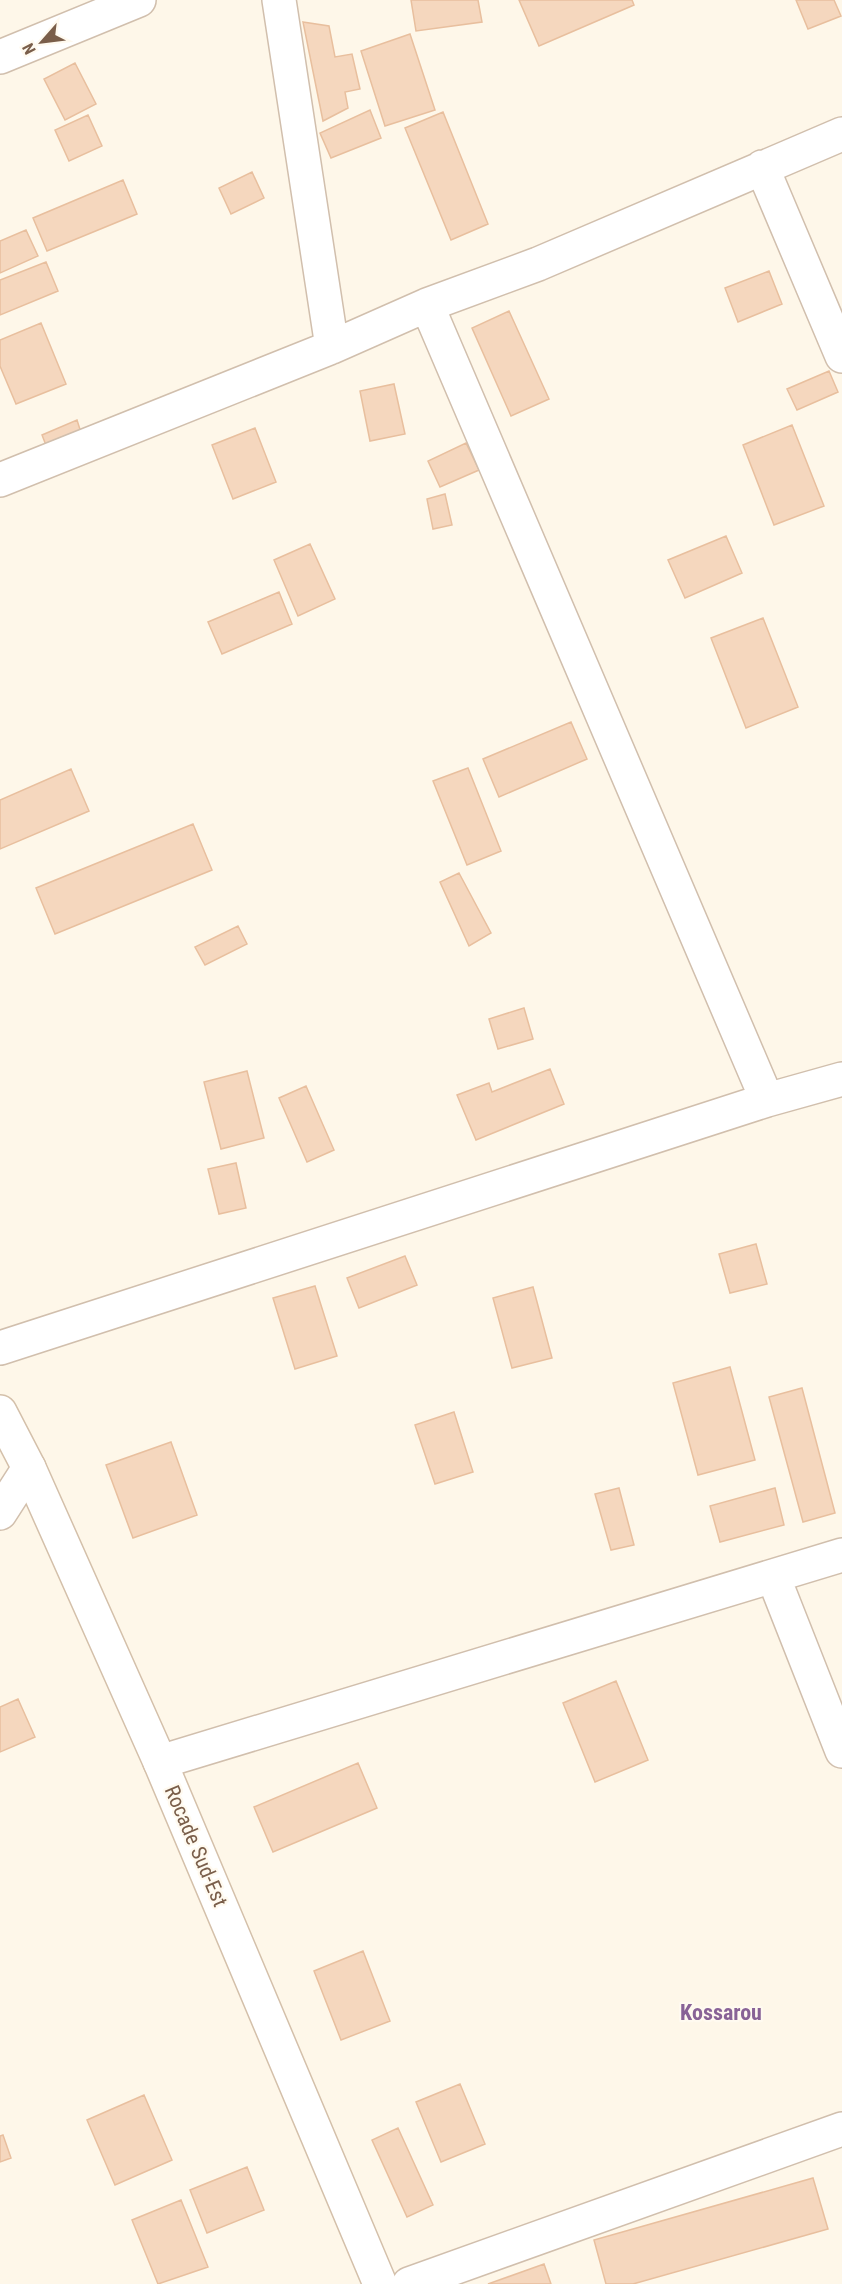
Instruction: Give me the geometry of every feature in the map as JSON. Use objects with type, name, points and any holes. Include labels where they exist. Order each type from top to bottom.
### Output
[{"type":"street","points":[[0,57],[139,0]]},
{"type":"street","points":[[279,0],[332,347]]},
{"type":"street","points":[[0,480],[332,347],[427,305],[538,264],[842,134]]},
{"type":"street","points":[[762,167],[842,356]]},
{"type":"street","points":[[427,305],[767,1100]]},
{"type":"street","points":[[0,1348],[767,1100],[842,1079]]},
{"type":"street","name":"Rocade Sud-Est","points":[[0,1412],[30,1468],[160,1762],[380,2284]]},
{"type":"street","points":[[0,1513],[30,1468]]},
{"type":"street","points":[[160,1762],[842,1555]]},
{"type":"street","points":[[773,1576],[842,1750]]},
{"type":"street","points":[[409,2284],[842,2129]]},
{"type":"building","points":[[411,0],[478,0],[482,22],[416,31]]},
{"type":"building","points":[[519,0],[632,0],[634,5],[539,46]]},
{"type":"building","points":[[796,0],[834,0],[841,16],[808,29]]},
{"type":"building","points":[[303,22],[329,26],[335,57],[352,54],[360,89],[345,92],[348,108],[323,121]]},
{"type":"building","points":[[410,34],[435,110],[385,126],[361,51]]},
{"type":"building","points":[[75,63],[96,104],[65,120],[44,79]]},
{"type":"building","points":[[370,110],[381,138],[331,158],[320,133]]},
{"type":"building","points":[[443,112],[488,224],[451,240],[405,128]]},
{"type":"building","points":[[88,115],[102,146],[69,161],[55,130]]},
{"type":"building","points":[[252,172],[264,198],[231,214],[219,188]]},
{"type":"building","points":[[123,180],[137,214],[47,251],[33,218]]},
{"type":"building","points":[[26,230],[38,256],[0,273],[0,241]]},
{"type":"building","points":[[46,262],[58,291],[0,315],[0,280]]},
{"type":"building","points":[[769,271],[782,304],[738,322],[725,288]]},
{"type":"building","points":[[509,311],[549,399],[511,416],[472,328]]},
{"type":"building","points":[[41,323],[66,384],[16,404],[0,366],[0,340]]},
{"type":"building","points":[[829,371],[838,392],[797,410],[787,389]]},
{"type":"building","points":[[394,384],[405,434],[370,441],[360,391]]},
{"type":"building","points":[[77,420],[83,439],[49,453],[42,435]]},
{"type":"building","points":[[792,425],[824,506],[774,525],[743,445]]},
{"type":"building","points":[[255,428],[276,482],[233,499],[212,445]]},
{"type":"building","points":[[466,443],[479,470],[440,487],[428,461]]},
{"type":"building","points":[[445,494],[452,525],[433,529],[427,499]]},
{"type":"building","points":[[726,536],[742,573],[685,598],[668,560]]},
{"type":"building","points":[[310,544],[335,599],[298,616],[274,560]]},
{"type":"building","points":[[279,592],[292,624],[222,654],[208,622]]},
{"type":"building","points":[[763,618],[798,707],[746,728],[711,638]]},
{"type":"building","points":[[571,722],[587,759],[499,797],[483,759]]},
{"type":"building","points":[[468,768],[501,851],[467,865],[433,781]]},
{"type":"building","points":[[71,769],[89,811],[0,849],[0,800]]},
{"type":"building","points":[[193,824],[212,870],[55,934],[36,888]]},
{"type":"building","points":[[459,873],[491,933],[469,946],[440,882]]},
{"type":"building","points":[[238,926],[247,944],[205,965],[195,947]]},
{"type":"building","points":[[524,1008],[533,1039],[498,1049],[489,1019]]},
{"type":"building","points":[[550,1069],[564,1104],[476,1140],[457,1095],[489,1083],[492,1092]]},
{"type":"building","points":[[247,1071],[264,1138],[221,1149],[204,1082]]},
{"type":"building","points":[[306,1086],[334,1150],[307,1162],[279,1098]]},
{"type":"building","points":[[236,1163],[246,1208],[219,1214],[208,1169]]},
{"type":"building","points":[[756,1244],[767,1284],[730,1293],[719,1254]]},
{"type":"building","points":[[405,1256],[417,1285],[359,1308],[347,1278]]},
{"type":"building","points":[[315,1286],[337,1356],[295,1369],[273,1298]]},
{"type":"building","points":[[533,1287],[552,1358],[512,1368],[493,1298]]},
{"type":"building","points":[[730,1367],[755,1460],[698,1475],[673,1383]]},
{"type":"building","points":[[802,1388],[835,1513],[803,1522],[769,1397]]},
{"type":"building","points":[[454,1412],[473,1472],[435,1484],[415,1425]]},
{"type":"building","points":[[171,1442],[197,1515],[133,1538],[106,1465]]},
{"type":"building","points":[[619,1488],[634,1545],[611,1550],[595,1494]]},
{"type":"building","points":[[775,1488],[784,1525],[720,1542],[710,1506]]},
{"type":"building","points":[[616,1681],[648,1760],[595,1782],[563,1703]]},
{"type":"building","points":[[18,1699],[35,1737],[0,1752],[0,1707]]},
{"type":"building","points":[[358,1763],[377,1808],[273,1852],[254,1807]]},
{"type":"building","points":[[363,1951],[390,2021],[341,2040],[314,1971]]},
{"type":"building","points":[[460,2084],[485,2144],[441,2162],[416,2102]]},
{"type":"building","points":[[144,2095],[172,2160],[115,2185],[87,2120]]},
{"type":"building","points":[[398,2128],[433,2205],[407,2217],[372,2140]]},
{"type":"building","points":[[3,2135],[11,2158],[0,2162],[0,2136]]},
{"type":"building","points":[[247,2167],[264,2210],[207,2233],[190,2190]]},
{"type":"building","points":[[813,2178],[828,2229],[633,2284],[606,2284],[594,2240]]},
{"type":"building","points":[[181,2200],[208,2267],[158,2284],[132,2220]]},
{"type":"building","points":[[544,2264],[551,2284],[488,2284]]},
{"type":"district","name":"Kossarou","points":[[721,2012]]}]
